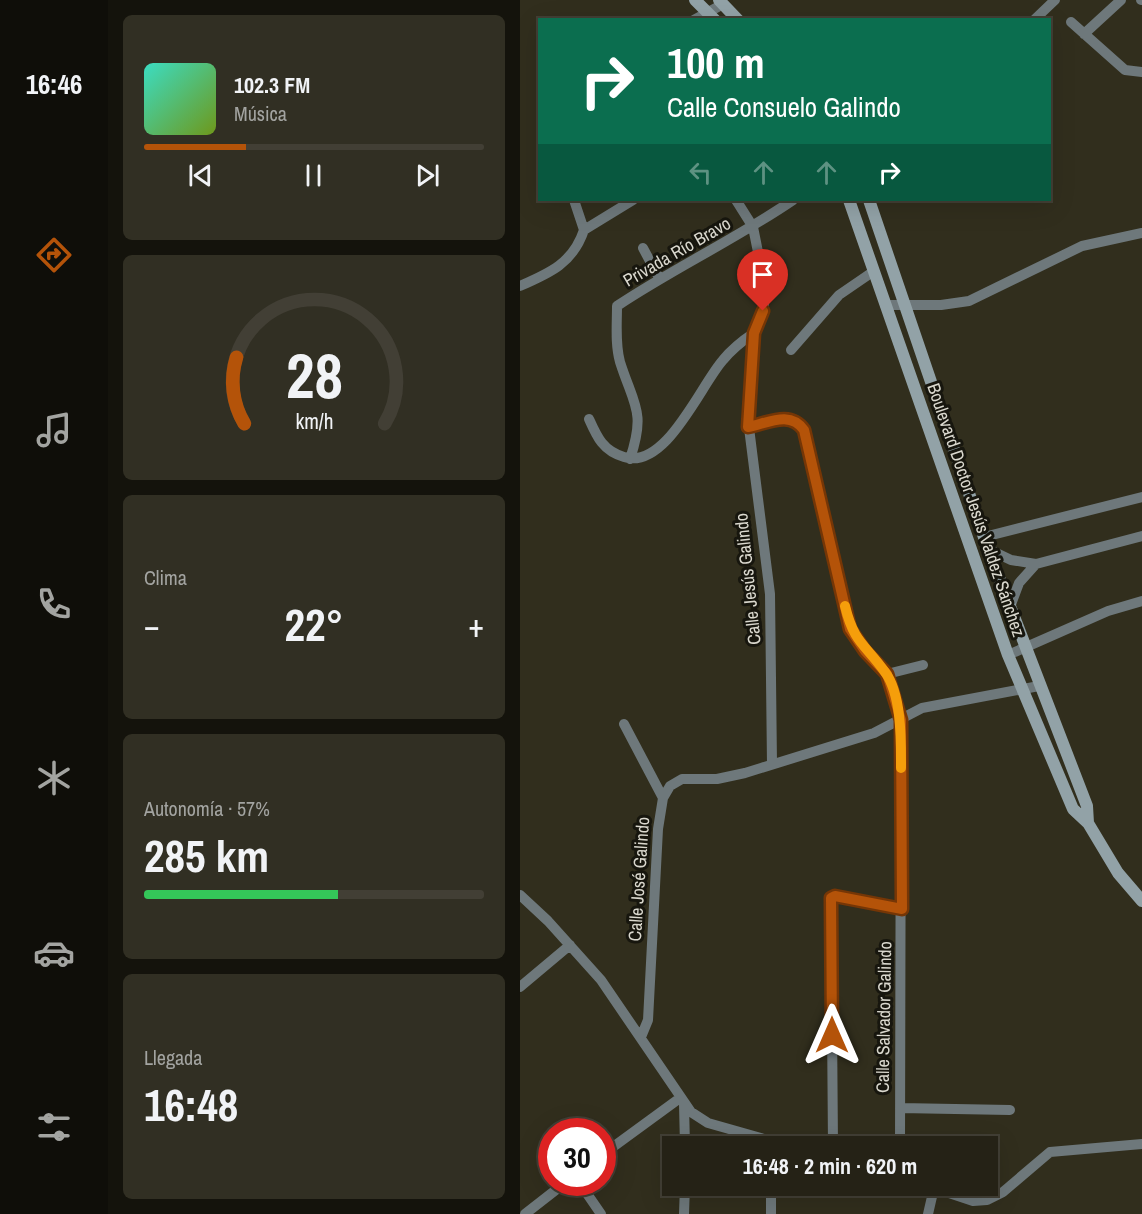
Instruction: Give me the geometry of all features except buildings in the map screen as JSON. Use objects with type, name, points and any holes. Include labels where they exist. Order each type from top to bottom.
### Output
[{"type":"main road","points":[[695,0],[712,16]]},
{"type":"main road","points":[[721,2],[736,18]]},
{"type":"main road","name":"Boulevard Doctor Jesús Valdez Sánchez","points":[[849,201],[1022,691],[1073,809],[1088,823],[1118,873],[1140,897]]},
{"type":"main road","name":"Boulevard Doctor Jesús Valdez Sánchez","points":[[869,201],[986,543],[1087,806],[1088,823]]},
{"type":"street","points":[[1036,18],[1056,0]]},
{"type":"street","points":[[1084,34],[1121,0]]},
{"type":"street","points":[[712,16],[721,2]]},
{"type":"street","points":[[1071,22],[1126,71],[1141,72]]},
{"type":"street","points":[[574,201],[584,230]]},
{"type":"street","points":[[520,286],[548,274],[568,261],[584,230],[631,201]]},
{"type":"street","points":[[737,201],[753,227]]},
{"type":"street","name":"Privada Río Bravo","points":[[630,459],[638,435],[639,412],[618,352],[617,306],[659,278],[753,227],[792,201]]},
{"type":"street","name":"Calle Jesús Galindo","points":[[753,227],[760,262],[764,304],[754,333],[748,427],[770,594],[772,764]]},
{"type":"street","points":[[885,304],[942,305],[969,301],[1082,246],[1141,233]]},
{"type":"street","points":[[643,248],[659,278]]},
{"type":"street","points":[[791,350],[839,295],[874,271]]},
{"type":"street","points":[[589,419],[598,440],[607,450],[630,459],[643,458],[670,437],[721,361],[754,333]]},
{"type":"street","name":"Calle Salvador Galindo","points":[[748,427],[788,418],[799,422],[804,430],[850,629],[865,651],[887,674],[901,720],[900,1136]]},
{"type":"street","points":[[986,543],[1141,497]]},
{"type":"street","points":[[986,543],[1011,560],[1036,564],[1141,536]]},
{"type":"street","points":[[1010,607],[1019,583],[1036,564]]},
{"type":"street","points":[[1008,655],[1108,611],[1141,601]]},
{"type":"street","points":[[887,674],[923,665]]},
{"type":"street","name":"Calle José Galindo","points":[[641,1038],[648,1020],[655,858],[663,798],[670,786],[682,779],[733,776],[874,733],[922,708],[1039,686]]},
{"type":"street","points":[[624,724],[663,798]]},
{"type":"street","points":[[833,1136],[831,898],[835,896],[902,909]]},
{"type":"street","points":[[521,898],[570,945],[601,980],[682,1101],[697,1117],[748,1136]]},
{"type":"street","points":[[520,987],[570,945]]},
{"type":"street","points":[[682,1101],[684,1136]]},
{"type":"street","points":[[616,1146],[682,1101]]},
{"type":"street","points":[[900,1108],[1009,1110]]},
{"type":"street","points":[[998,1195],[1050,1152],[1141,1144]]},
{"type":"street","points":[[525,1214],[548,1196]]},
{"type":"street","points":[[589,1196],[601,1214]]},
{"type":"street","points":[[684,1214],[685,1196]]},
{"type":"street","points":[[771,1196],[771,1214]]},
{"type":"street","points":[[931,1196],[932,1212]]},
{"type":"street","points":[[959,1196],[973,1201],[987,1200],[997,1196]]},
{"type":"slow traffic","points":[[845,606],[850,629],[856,639],[887,674],[901,720],[901,768]]},
{"type":"route","points":[[763,311],[754,333],[748,396],[748,427],[788,418],[799,422],[804,430],[850,629],[865,651],[887,674],[901,720],[902,909],[835,896],[831,898],[832,1035]]}]
